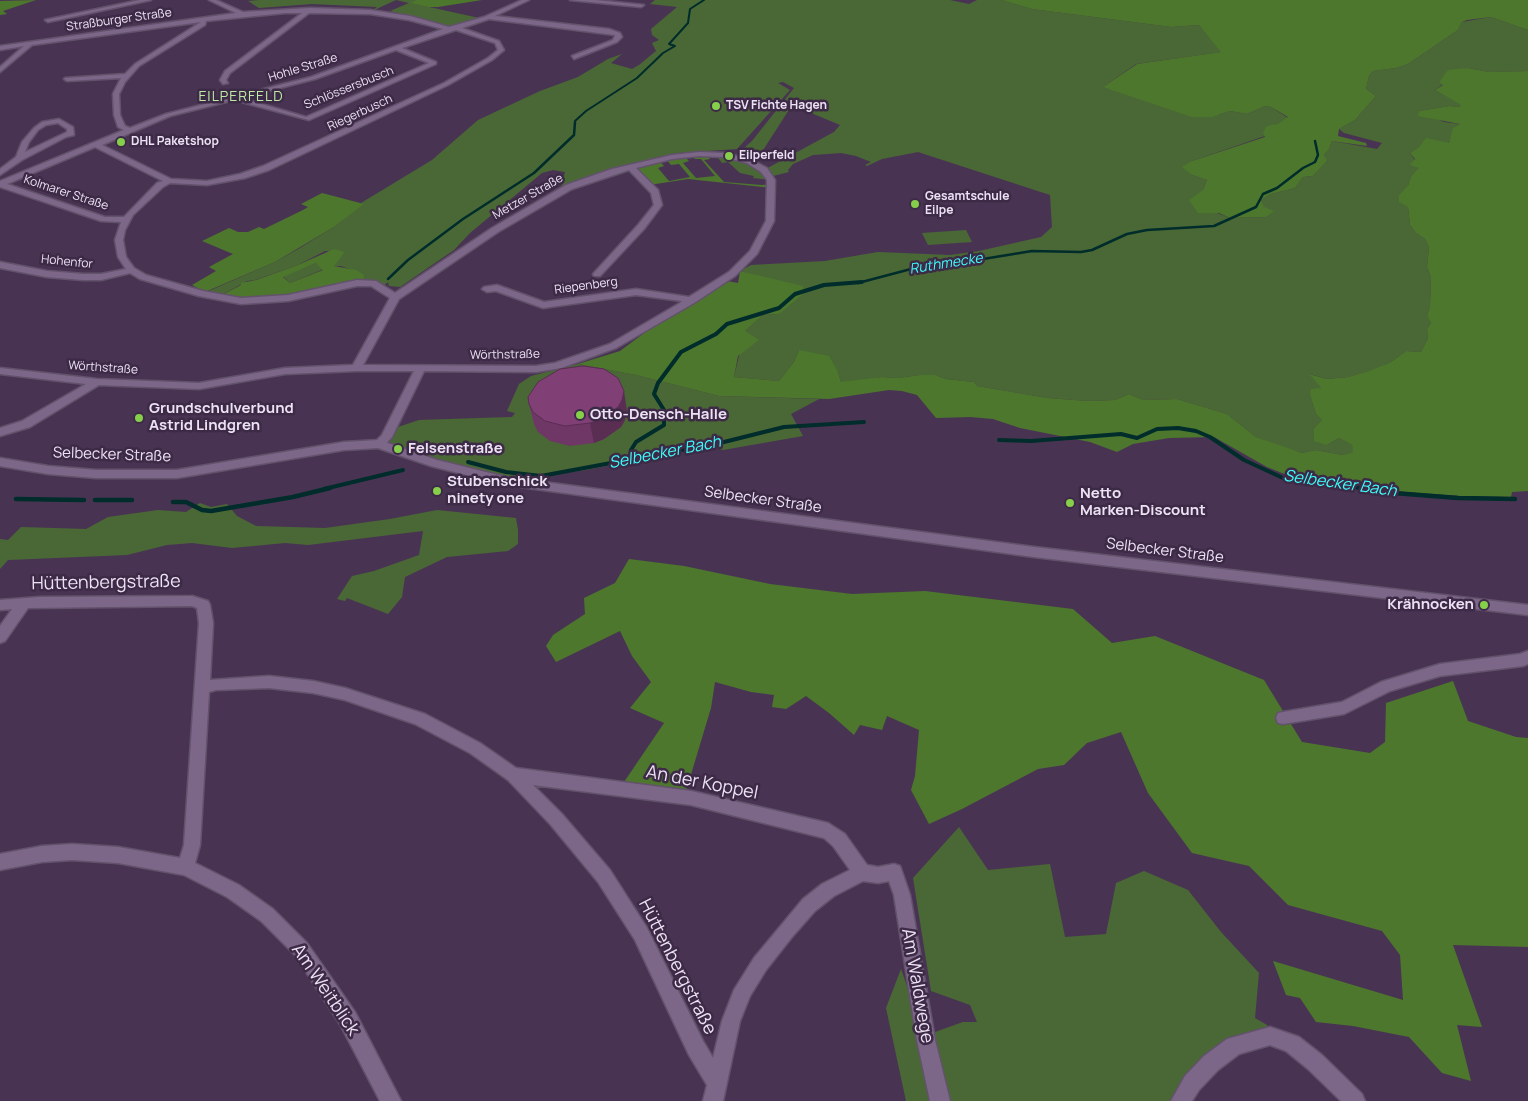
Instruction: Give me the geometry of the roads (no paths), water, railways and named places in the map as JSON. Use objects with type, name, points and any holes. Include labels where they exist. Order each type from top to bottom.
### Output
[{"type":"street","points":[[48,20],[148,0]]},
{"type":"street","points":[[212,0],[242,14]]},
{"type":"street","name":"Hohle Straße","points":[[0,184],[168,115],[297,83],[488,17],[526,0]]},
{"type":"street","points":[[573,0],[641,5]]},
{"type":"street","points":[[237,97],[223,80],[227,72],[310,10]]},
{"type":"street","name":"Straßburger Straße","points":[[0,48],[242,14],[310,10],[362,11],[387,14],[452,29]]},
{"type":"street","points":[[488,17],[609,31],[618,34],[619,37],[615,41],[574,57]]},
{"type":"street","points":[[130,130],[122,127],[117,114],[115,100],[125,76],[146,59],[203,24],[204,20]]},
{"type":"street","name":"Riegerbusch","points":[[169,181],[207,183],[242,176],[266,168],[446,84],[490,59],[501,50],[497,42],[452,29]]},
{"type":"street","points":[[0,70],[30,44]]},
{"type":"street","name":"Schlössersbusch","points":[[237,97],[307,119],[434,63],[396,48]]},
{"type":"street","points":[[67,79],[125,76]]},
{"type":"street","points":[[0,173],[19,158],[62,135],[71,133],[71,128],[59,121],[44,122],[26,142],[19,158]]},
{"type":"street","points":[[96,145],[169,181]]},
{"type":"street","name":"Wörthstraße","points":[[0,371],[97,382],[199,386],[285,371],[356,368],[536,369],[570,362],[613,346],[732,274],[754,252],[770,221],[771,180],[764,170],[756,164],[737,157],[719,155],[677,156],[631,167]]},
{"type":"street","points":[[597,274],[641,227],[658,205],[655,192],[631,167]]},
{"type":"street","name":"Metzer Straße","points":[[356,368],[395,297],[494,230],[569,187],[631,167]]},
{"type":"street","points":[[169,181],[160,185],[148,196],[127,220],[121,230],[119,250],[122,257],[131,270],[143,277],[202,294],[240,301],[288,298],[357,283],[373,283],[395,297]]},
{"type":"street","name":"Kolmarer Straße","points":[[0,184],[104,218],[127,220]]},
{"type":"street","name":"Hohenfor","points":[[0,265],[47,274],[83,277],[116,275],[131,270]]},
{"type":"street","name":"Riepenberg","points":[[487,289],[497,288],[543,304],[636,292],[691,300]]},
{"type":"street","points":[[379,444],[386,437],[421,368]]},
{"type":"street","points":[[0,432],[26,424],[97,382]]},
{"type":"street","name":"Selbecker Straße","points":[[0,462],[48,470],[96,474],[177,474],[344,446],[379,444],[435,463],[506,481],[1043,553],[1528,610]]},
{"type":"street","name":"Hüttenbergstraße","points":[[0,605],[40,602],[198,602],[205,609],[206,622],[202,688],[216,684],[269,682],[313,687],[353,696],[420,720],[475,748],[512,775],[556,820],[604,876],[641,934],[696,1048],[717,1083]]},
{"type":"street","points":[[0,637],[23,604]]},
{"type":"street","points":[[1283,718],[1344,708],[1386,686],[1440,670],[1523,660],[1528,657]]},
{"type":"street","points":[[186,867],[192,845],[202,688]]},
{"type":"street","name":"An der Koppel","points":[[512,775],[691,798],[828,831],[839,840],[862,873]]},
{"type":"street","name":"Am Weitblick","points":[[0,862],[42,854],[72,852],[118,856],[186,867],[233,891],[267,915],[301,949],[348,1019],[391,1101]]},
{"type":"street","name":"Am Waldwege","points":[[862,873],[878,875],[894,872],[902,895],[926,1040],[940,1101]]},
{"type":"street","points":[[713,1101],[734,1013],[743,990],[760,964],[809,905],[828,890],[862,873]]},
{"type":"street","points":[[1181,1101],[1192,1083],[1211,1063],[1234,1046],[1270,1036],[1292,1044],[1315,1062],[1354,1101]]},
{"type":"waterway","points":[[575,122],[586,111],[637,78],[663,53],[675,46],[669,44],[688,23],[690,9],[704,0]]},
{"type":"waterway","points":[[388,279],[408,260],[463,219],[534,173],[574,135],[575,122]]},
{"type":"waterway","name":"Ruthmecke","points":[[862,282],[911,269],[922,269],[1032,251],[1081,252],[1092,250],[1127,234],[1147,230],[1214,226],[1256,207],[1263,194],[1277,188],[1303,168],[1315,162],[1318,155],[1315,141]]},
{"type":"waterway","name":"Ruthmecke","points":[[630,459],[631,450],[636,442],[664,425],[664,410],[654,394],[658,383],[681,352],[716,334],[727,324],[779,308],[795,294],[824,285],[862,282]]},
{"type":"waterway","name":"Selbecker Bach","points":[[468,462],[506,472],[541,476],[724,442],[784,427],[864,422]]},
{"type":"waterway","name":"Selbecker Bach","points":[[999,440],[1031,441],[1121,434],[1137,438],[1157,429],[1178,428],[1196,431],[1210,437],[1244,460],[1283,478],[1349,485],[1363,489]]},
{"type":"waterway","name":"Selbecker Bach","points":[[324,489],[403,470]]},
{"type":"waterway","name":"Selbecker Bach","points":[[173,502],[186,502],[202,510],[211,511],[293,497],[330,488]]},
{"type":"waterway","name":"Selbecker Bach","points":[[1359,488],[1368,491],[1458,498],[1515,499]]},
{"type":"waterway","name":"Selbecker Bach","points":[[16,499],[84,500]]},
{"type":"waterway","name":"Selbecker Bach","points":[[95,500],[132,500]]},
{"type":"place","name":"TSV Fichte Hagen","points":[[716,106]]},
{"type":"place","name":"DHL Paketshop","points":[[121,142]]},
{"type":"place","name":"Eilperfeld","points":[[729,156]]},
{"type":"place","name":"Gesamtschule Eilpe","points":[[915,204]]},
{"type":"place","name":"Otto-Densch-Halle","points":[[580,415]]},
{"type":"place","name":"Grundschulverbund Astrid Lindgren","points":[[139,418]]},
{"type":"place","name":"Felsenstraße","points":[[398,449]]},
{"type":"place","name":"Stubenschick ninety one","points":[[437,491]]},
{"type":"place","name":"Netto Marken-Discount","points":[[1070,503]]},
{"type":"place","name":"Krähnocken","points":[[1484,605]]},
{"type":"district","name":"EILPERFELD","points":[[241,97]]}]
